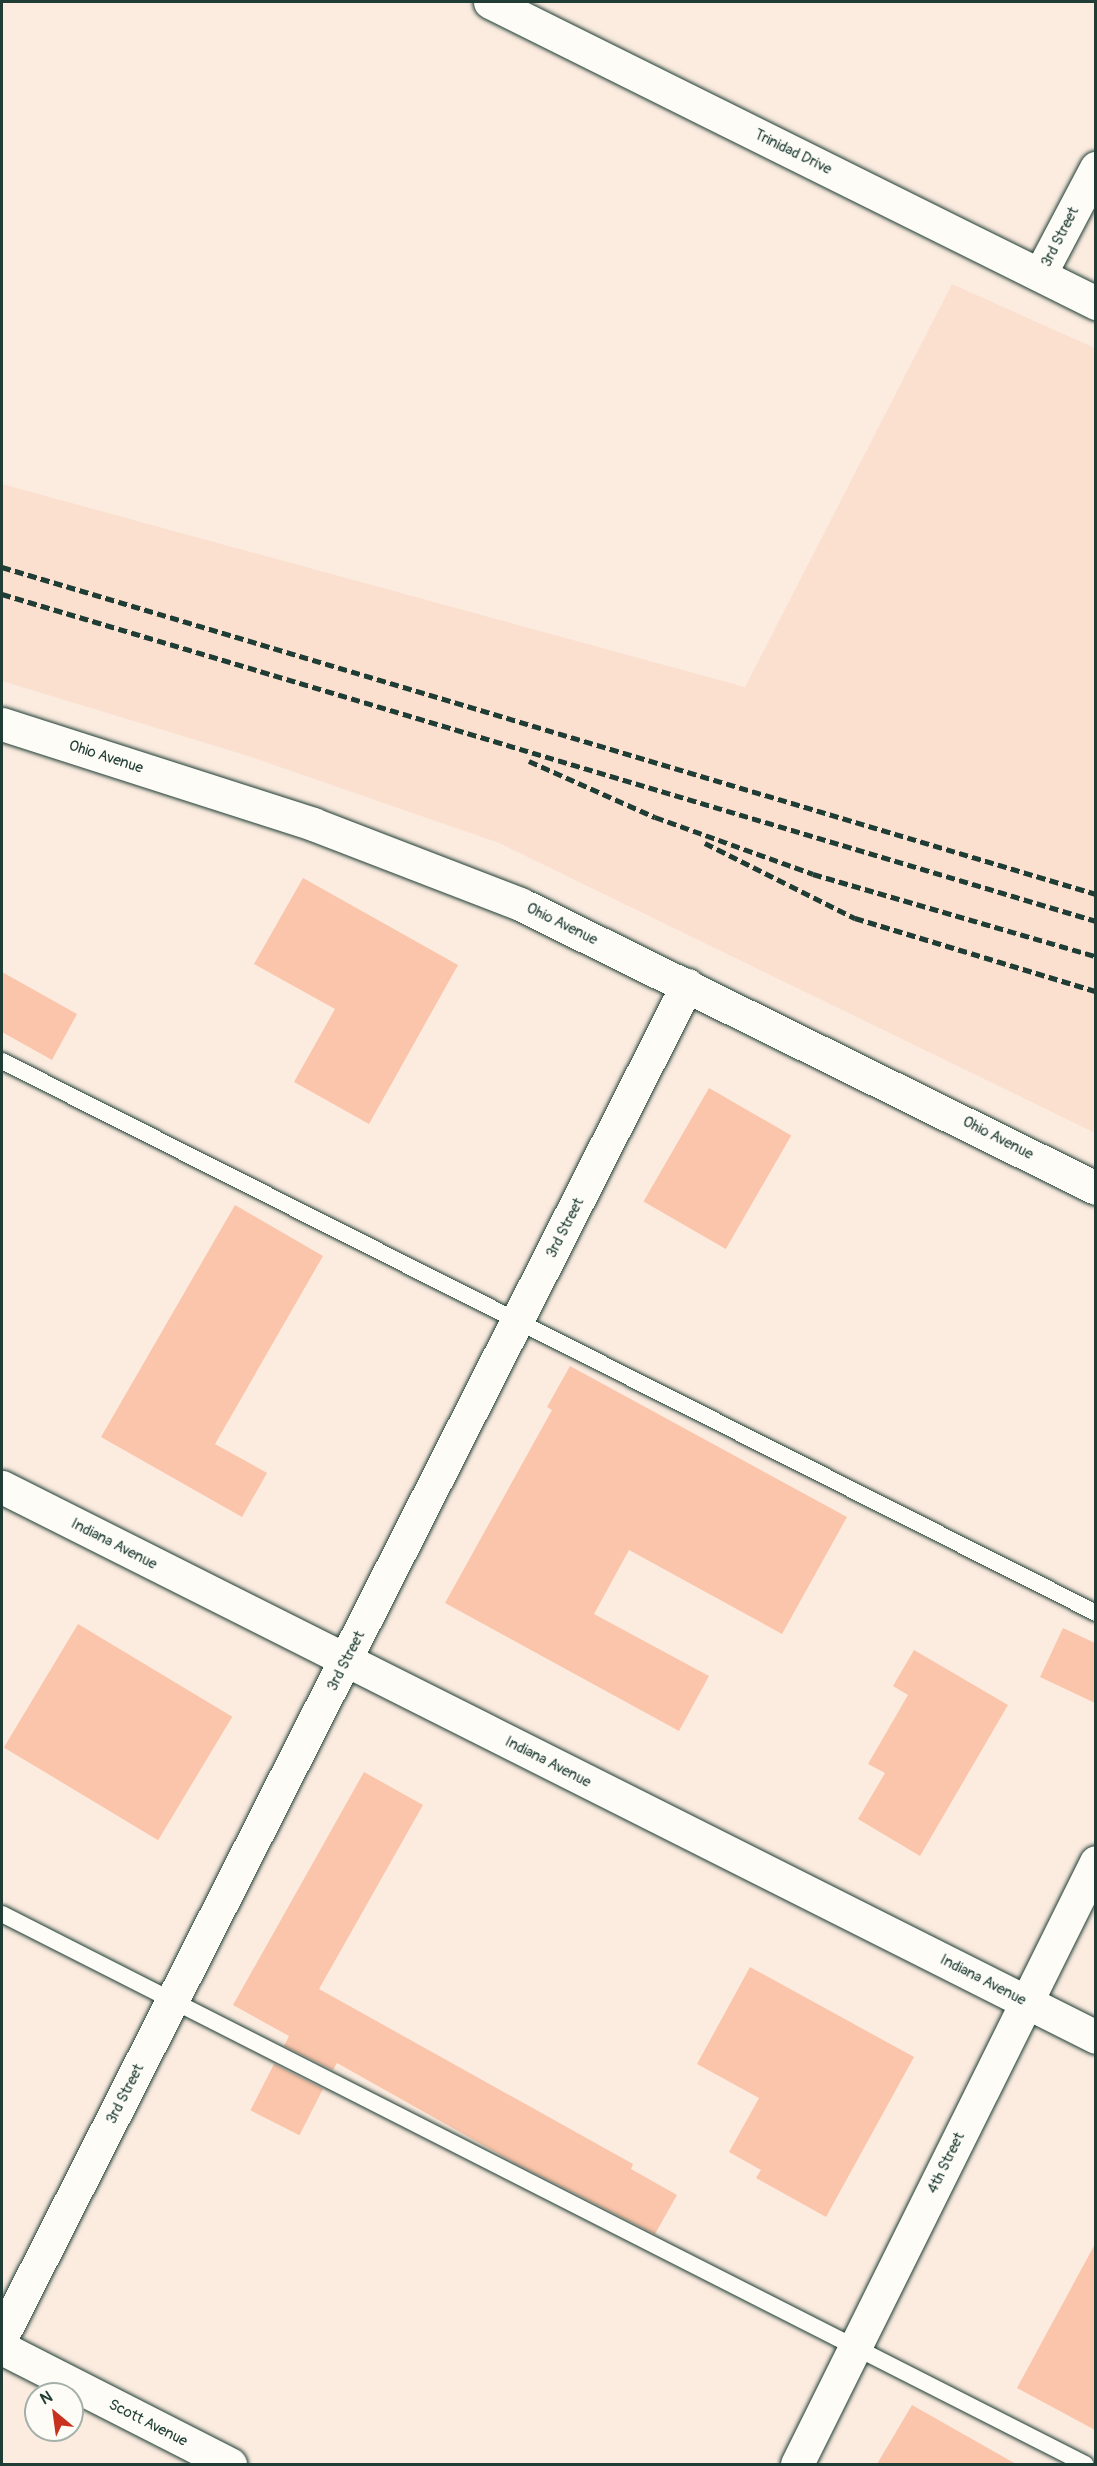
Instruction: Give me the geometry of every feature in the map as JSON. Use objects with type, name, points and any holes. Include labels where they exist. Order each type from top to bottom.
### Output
[{"type":"street","name":"Trinidad Drive","points":[[490,2],[1095,303]]},
{"type":"street","name":"3rd Street","points":[[1040,274],[1095,168]]},
{"type":"street","name":"Ohio Avenue","points":[[2,724],[313,824],[520,904],[1095,1188]]},
{"type":"street","name":"3rd Street","points":[[2,2336],[687,985]]},
{"type":"street","name":"Indiana Avenue","points":[[2,1487],[1095,2037]]},
{"type":"street","name":"4th Street","points":[[797,2464],[1095,1862]]},
{"type":"street","name":"Scott Avenue","points":[[2,2348],[230,2464]]},
{"type":"lane","points":[[2,1061],[1095,1613]]},
{"type":"lane","points":[[2,1914],[1085,2464]]},
{"type":"shaded area","points":[[952,284],[1095,348],[1095,1133],[499,843],[245,755],[2,681],[2,484],[745,687]]},
{"type":"building","points":[[303,878],[458,965],[369,1124],[294,1082],[335,1009],[254,964]]},
{"type":"building","points":[[2,972],[77,1014],[52,1060],[2,1032]]},
{"type":"building","points":[[709,1088],[791,1136],[726,1249],[644,1201]]},
{"type":"building","points":[[235,1205],[323,1256],[215,1444],[267,1473],[242,1517],[101,1437]]},
{"type":"building","points":[[570,1366],[847,1517],[782,1634],[629,1550],[594,1614],[709,1676],[679,1731],[445,1603],[552,1410],[547,1407]]},
{"type":"building","points":[[78,1624],[232,1717],[158,1840],[4,1747]]},
{"type":"building","points":[[1063,1628],[1095,1643],[1095,1703],[1040,1677]]},
{"type":"building","points":[[914,1650],[1008,1705],[920,1856],[858,1819],[885,1773],[868,1764],[908,1695],[893,1686]]},
{"type":"building","points":[[364,1772],[423,1805],[319,1989],[633,2164],[631,2169],[677,2195],[655,2234],[515,2163],[337,2063],[333,2070],[284,2046],[289,2036],[233,2005]]},
{"type":"building","points":[[750,1967],[914,2057],[826,2217],[756,2178],[761,2170],[729,2152],[759,2098],[697,2064]]},
{"type":"building","points":[[274,2064],[323,2089],[299,2135],[250,2110]]},
{"type":"building","points":[[1095,2244],[1095,2430],[1017,2388]]},
{"type":"building","points":[[912,2405],[1016,2464],[877,2464]]},
{"type":"railway","points":[[2,567],[1096,894]]},
{"type":"railway","points":[[2,594],[1096,921]]},
{"type":"railway","points":[[529,761],[655,817],[813,874],[1096,956]]},
{"type":"railway","points":[[705,843],[855,918],[1096,991]]}]
